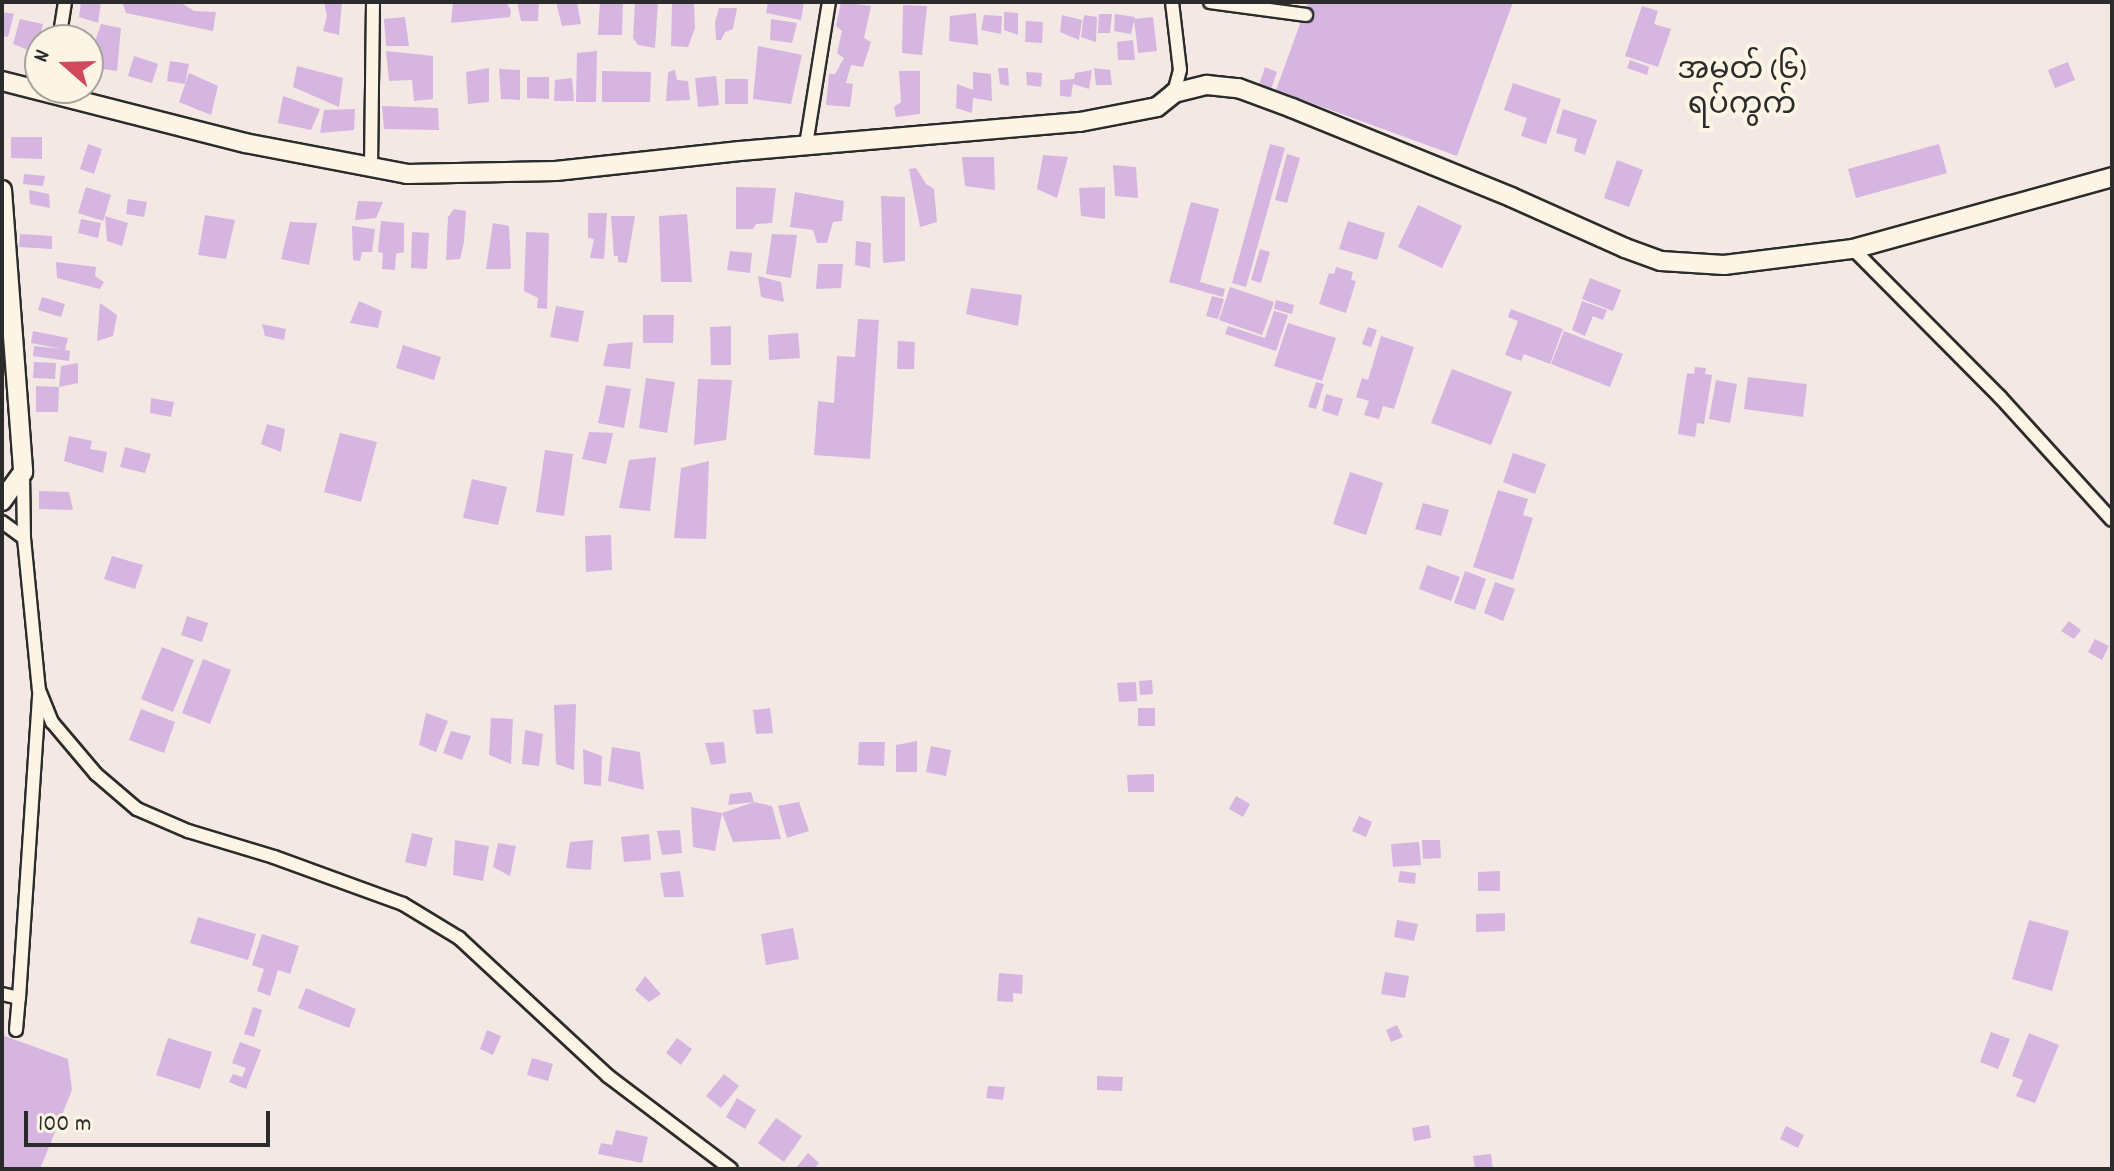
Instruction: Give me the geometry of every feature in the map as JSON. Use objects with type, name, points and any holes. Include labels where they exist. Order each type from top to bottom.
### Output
[{"type":"street","points":[[62,24],[65,2]]},
{"type":"street","points":[[371,167],[373,2]]},
{"type":"street","points":[[806,145],[829,2]]},
{"type":"street","points":[[1172,2],[1180,70],[1174,93]]},
{"type":"street","points":[[1210,2],[1306,15]]},
{"type":"street","points":[[2,81],[24,86]]},
{"type":"street","points":[[99,104],[245,143],[407,174],[556,171],[806,145],[1080,122],[1157,107],[1174,93],[1207,85],[1238,88],[1415,157],[1661,261],[1724,265],[1853,249],[2112,177]]},
{"type":"street","points":[[2,190],[23,472],[24,538],[39,690],[16,1030]]},
{"type":"street","points":[[1853,249],[2000,397],[2112,520]]},
{"type":"street","points":[[2,501],[23,472]]},
{"type":"street","points":[[2,522],[24,538]]},
{"type":"street","points":[[39,690],[52,722],[96,774],[137,809],[188,831],[274,857],[403,904],[459,938],[608,1076],[731,1169]]},
{"type":"street","points":[[2,994],[19,998]]},
{"type":"building","points":[[81,2],[101,2],[98,23],[79,17]]},
{"type":"building","points":[[122,2],[180,2],[194,11],[216,12],[213,31],[126,13]]},
{"type":"building","points":[[324,2],[342,2],[339,35],[323,31],[327,16]]},
{"type":"building","points":[[453,2],[506,2],[511,10],[510,17],[451,23]]},
{"type":"building","points":[[517,2],[539,2],[538,21],[521,21]]},
{"type":"building","points":[[556,2],[577,2],[581,24],[562,26]]},
{"type":"building","points":[[600,2],[623,2],[622,35],[598,35]]},
{"type":"building","points":[[635,2],[658,2],[655,48],[638,45],[633,38]]},
{"type":"building","points":[[672,2],[694,3],[695,28],[688,47],[671,46]]},
{"type":"building","points":[[768,2],[804,2],[801,20],[766,13]]},
{"type":"building","points":[[841,2],[871,6],[864,38],[871,42],[863,67],[851,65],[846,83],[853,84],[850,107],[826,105],[829,74],[835,74],[844,58],[837,53],[842,31],[836,26]]},
{"type":"building","points":[[1308,2],[1513,2],[1457,156],[1276,90]]},
{"type":"building","points":[[903,5],[927,6],[922,55],[902,53]]},
{"type":"building","points":[[1642,6],[1658,11],[1654,24],[1671,29],[1658,67],[1625,56]]},
{"type":"building","points":[[719,8],[737,8],[733,29],[725,32],[721,40],[716,40],[715,22]]},
{"type":"building","points":[[2,12],[14,14],[8,37],[2,36]]},
{"type":"building","points":[[1004,12],[1018,13],[1018,35],[1004,30]]},
{"type":"building","points":[[976,13],[978,45],[949,41],[950,16]]},
{"type":"building","points":[[1099,14],[1112,14],[1110,33],[1098,33]]},
{"type":"building","points":[[1115,14],[1135,17],[1131,34],[1114,31]]},
{"type":"building","points":[[984,15],[1002,16],[1001,34],[981,30]]},
{"type":"building","points":[[1062,15],[1082,20],[1079,40],[1060,32]]},
{"type":"building","points":[[1084,15],[1097,17],[1096,42],[1081,37]]},
{"type":"building","points":[[405,17],[409,46],[386,46],[384,19]]},
{"type":"building","points":[[1153,17],[1157,51],[1138,53],[1134,19]]},
{"type":"building","points":[[20,19],[43,24],[24,24],[24,48],[13,44]]},
{"type":"building","points":[[771,19],[797,23],[792,43],[770,40]]},
{"type":"building","points":[[1026,21],[1043,22],[1042,43],[1025,42]]},
{"type":"building","points":[[104,25],[121,28],[117,71],[104,69]]},
{"type":"building","points":[[1133,40],[1135,60],[1118,60],[1117,42]]},
{"type":"building","points":[[758,46],[802,55],[791,104],[753,99]]},
{"type":"building","points":[[386,51],[433,56],[433,99],[414,101],[412,80],[389,81]]},
{"type":"building","points":[[597,51],[596,102],[576,102],[577,53]]},
{"type":"building","points":[[134,56],[158,64],[152,83],[128,76]]},
{"type":"building","points":[[1630,60],[1649,67],[1647,75],[1627,68]]},
{"type":"building","points":[[170,61],[189,64],[185,84],[167,81]]},
{"type":"building","points":[[2068,62],[2075,80],[2055,88],[2048,70]]},
{"type":"building","points":[[297,66],[343,78],[339,107],[293,87]]},
{"type":"building","points":[[1265,67],[1277,72],[1271,89],[1259,85]]},
{"type":"building","points":[[489,68],[489,102],[468,104],[466,72]]},
{"type":"building","points":[[998,68],[1008,68],[1009,86],[1000,84]]},
{"type":"building","points":[[1094,68],[1110,70],[1112,85],[1096,85]]},
{"type":"building","points":[[499,69],[520,70],[520,100],[501,99]]},
{"type":"building","points":[[675,70],[677,80],[688,81],[690,100],[666,101],[668,72]]},
{"type":"building","points":[[1092,70],[1089,89],[1073,84],[1071,97],[1060,96],[1060,80],[1074,79],[1075,73]]},
{"type":"building","points":[[602,71],[651,72],[650,102],[602,102]]},
{"type":"building","points":[[899,71],[920,71],[920,114],[896,117],[894,107],[901,102]]},
{"type":"building","points":[[973,72],[991,74],[992,101],[973,98],[972,113],[956,108],[957,84],[973,90]]},
{"type":"building","points":[[1026,72],[1042,73],[1041,87],[1027,85]]},
{"type":"building","points":[[189,73],[218,86],[211,115],[179,102]]},
{"type":"building","points":[[716,76],[719,105],[698,107],[695,78]]},
{"type":"building","points":[[527,77],[549,77],[549,99],[527,98]]},
{"type":"building","points":[[572,78],[574,101],[554,101],[555,80]]},
{"type":"building","points":[[725,79],[748,79],[748,104],[725,104]]},
{"type":"building","points":[[1513,83],[1561,99],[1546,144],[1521,136],[1527,118],[1504,110]]},
{"type":"building","points":[[283,96],[320,109],[311,130],[278,123]]},
{"type":"building","points":[[382,106],[438,108],[439,130],[384,129]]},
{"type":"building","points":[[355,109],[354,130],[320,133],[324,110]]},
{"type":"building","points":[[1563,109],[1597,120],[1585,155],[1574,151],[1577,139],[1556,133]]},
{"type":"building","points":[[11,137],[42,137],[42,159],[11,158]]},
{"type":"building","points":[[88,144],[102,149],[94,174],[80,169]]},
{"type":"building","points":[[1270,144],[1285,148],[1246,287],[1232,283]]},
{"type":"building","points":[[1939,144],[1947,173],[1856,198],[1848,169]]},
{"type":"building","points":[[1287,154],[1300,158],[1287,203],[1275,200]]},
{"type":"building","points":[[1043,155],[1068,157],[1057,198],[1037,189]]},
{"type":"building","points":[[962,157],[994,157],[995,190],[965,186]]},
{"type":"building","points":[[1617,160],[1643,170],[1629,207],[1604,198]]},
{"type":"building","points":[[1113,165],[1136,167],[1138,198],[1115,196]]},
{"type":"building","points":[[916,168],[926,184],[934,189],[937,222],[920,227],[909,169]]},
{"type":"building","points":[[24,174],[45,176],[43,186],[23,184]]},
{"type":"building","points":[[86,187],[111,195],[103,221],[78,213]]},
{"type":"building","points":[[736,187],[776,188],[772,223],[756,224],[753,229],[736,229]]},
{"type":"building","points":[[1105,187],[1105,219],[1081,216],[1079,188]]},
{"type":"building","points":[[29,190],[49,194],[50,208],[30,204]]},
{"type":"building","points":[[795,192],[844,201],[842,221],[833,222],[827,243],[817,243],[813,230],[790,227]]},
{"type":"building","points":[[881,196],[905,197],[905,261],[883,263]]},
{"type":"building","points":[[128,199],[147,202],[144,217],[126,214]]},
{"type":"building","points":[[358,201],[383,202],[376,218],[355,220]]},
{"type":"building","points":[[1191,202],[1219,209],[1200,282],[1225,289],[1223,297],[1169,282]]},
{"type":"building","points":[[1418,205],[1462,226],[1442,268],[1398,247]]},
{"type":"building","points":[[454,209],[466,211],[464,242],[460,259],[446,260],[448,217]]},
{"type":"building","points":[[588,213],[607,213],[604,259],[590,258],[594,239],[588,238]]},
{"type":"building","points":[[687,214],[692,282],[661,282],[659,216]]},
{"type":"building","points":[[205,215],[235,220],[226,259],[198,255]]},
{"type":"building","points":[[105,216],[128,223],[122,246],[107,241]]},
{"type":"building","points":[[611,216],[635,216],[627,263],[618,262],[618,256],[614,256]]},
{"type":"building","points":[[81,219],[101,223],[98,238],[78,233]]},
{"type":"building","points":[[381,221],[404,223],[404,252],[396,254],[395,270],[382,269],[383,253],[378,252]]},
{"type":"building","points":[[1348,221],[1385,233],[1377,260],[1339,249]]},
{"type":"building","points":[[290,222],[317,223],[309,265],[281,259]]},
{"type":"building","points":[[493,223],[509,226],[511,269],[486,269]]},
{"type":"building","points":[[352,226],[375,229],[372,252],[362,252],[360,261],[353,260]]},
{"type":"building","points":[[412,232],[429,233],[427,269],[411,268]]},
{"type":"building","points":[[526,232],[549,233],[547,309],[537,308],[538,298],[524,291]]},
{"type":"building","points":[[20,234],[52,236],[52,249],[19,247]]},
{"type":"building","points":[[772,234],[797,235],[791,278],[766,274]]},
{"type":"building","points":[[856,241],[871,243],[870,268],[855,265]]},
{"type":"building","points":[[1260,249],[1270,252],[1261,283],[1251,280]]},
{"type":"building","points":[[730,251],[752,253],[750,273],[727,270]]},
{"type":"building","points":[[56,262],[96,267],[95,276],[104,282],[100,289],[57,278]]},
{"type":"building","points":[[818,264],[843,264],[841,288],[816,289]]},
{"type":"building","points":[[1336,267],[1353,272],[1351,280],[1356,281],[1346,313],[1319,304],[1329,273],[1334,274]]},
{"type":"building","points":[[758,276],[781,282],[784,302],[761,297]]},
{"type":"building","points":[[1590,278],[1621,290],[1613,311],[1582,299]]},
{"type":"building","points":[[1230,287],[1274,302],[1262,335],[1219,320]]},
{"type":"building","points":[[971,288],[1022,295],[1018,326],[966,314]]},
{"type":"building","points":[[1212,296],[1224,299],[1218,319],[1206,316]]},
{"type":"building","points":[[42,297],[65,304],[61,317],[38,310]]},
{"type":"building","points":[[1276,300],[1294,305],[1292,314],[1274,309]]},
{"type":"building","points":[[359,301],[382,311],[378,328],[350,323]]},
{"type":"building","points":[[1582,301],[1607,310],[1603,320],[1593,316],[1585,336],[1572,330]]},
{"type":"building","points":[[100,303],[117,315],[113,336],[97,341]]},
{"type":"building","points":[[556,306],[584,311],[578,342],[550,337]]},
{"type":"building","points":[[1511,309],[1563,329],[1550,364],[1524,354],[1521,361],[1505,355],[1518,321],[1508,317]]},
{"type":"building","points":[[1274,311],[1288,315],[1276,351],[1225,334],[1228,326],[1265,338]]},
{"type":"building","points":[[643,315],[674,315],[673,343],[643,343]]},
{"type":"building","points":[[858,319],[879,320],[870,459],[814,455],[818,401],[834,403],[837,356],[855,357]]},
{"type":"building","points":[[1288,323],[1336,338],[1322,381],[1274,366]]},
{"type":"building","points":[[262,324],[286,329],[284,340],[265,336]]},
{"type":"building","points":[[731,326],[731,365],[711,365],[710,327]]},
{"type":"building","points":[[1368,327],[1377,330],[1371,347],[1362,344]]},
{"type":"building","points":[[33,331],[68,338],[65,350],[70,351],[69,361],[33,356],[34,346],[62,349],[31,343]]},
{"type":"building","points":[[1564,331],[1623,354],[1610,387],[1551,364]]},
{"type":"building","points":[[798,333],[800,358],[769,360],[768,335]]},
{"type":"building","points":[[1381,336],[1414,347],[1394,409],[1383,406],[1379,419],[1364,415],[1369,401],[1356,397],[1362,378],[1368,380]]},
{"type":"building","points":[[898,341],[915,342],[914,369],[897,369]]},
{"type":"building","points":[[633,342],[630,369],[603,366],[608,344]]},
{"type":"building","points":[[403,345],[441,357],[434,380],[396,368]]},
{"type":"building","points":[[34,362],[56,363],[55,379],[33,378]]},
{"type":"building","points":[[78,363],[78,383],[59,387],[61,366]]},
{"type":"building","points":[[1695,367],[1706,368],[1705,374],[1712,375],[1704,424],[1697,423],[1695,437],[1678,434],[1687,373],[1694,374]]},
{"type":"building","points":[[1452,369],[1512,392],[1491,445],[1431,423]]},
{"type":"building","points":[[1748,377],[1807,384],[1803,417],[1744,409]]},
{"type":"building","points":[[646,378],[675,382],[667,433],[639,428]]},
{"type":"building","points":[[698,379],[732,380],[726,440],[694,445]]},
{"type":"building","points":[[1716,380],[1737,384],[1730,423],[1709,419]]},
{"type":"building","points":[[1316,382],[1324,384],[1316,409],[1308,407]]},
{"type":"building","points":[[606,385],[631,389],[624,428],[598,423]]},
{"type":"building","points":[[36,386],[59,387],[58,412],[36,412]]},
{"type":"building","points":[[1326,394],[1343,399],[1338,416],[1322,411]]},
{"type":"building","points":[[151,398],[174,402],[171,417],[150,413]]},
{"type":"building","points":[[267,424],[285,429],[281,452],[261,444]]},
{"type":"building","points":[[589,432],[613,433],[606,464],[582,459]]},
{"type":"building","points":[[340,433],[377,442],[361,502],[324,492]]},
{"type":"building","points":[[69,436],[92,441],[90,449],[107,452],[103,473],[64,461]]},
{"type":"building","points":[[125,447],[151,454],[145,473],[120,467]]},
{"type":"building","points":[[545,450],[573,454],[564,516],[536,512]]},
{"type":"building","points":[[1513,453],[1546,464],[1535,494],[1503,482]]},
{"type":"building","points":[[656,457],[650,511],[619,508],[629,460]]},
{"type":"building","points":[[709,461],[706,539],[674,538],[681,468]]},
{"type":"building","points":[[1350,472],[1383,483],[1366,535],[1333,524]]},
{"type":"building","points":[[472,479],[507,487],[498,525],[463,518]]},
{"type":"building","points":[[1498,490],[1528,499],[1523,515],[1533,518],[1513,580],[1473,567]]},
{"type":"building","points":[[39,491],[69,492],[73,510],[39,509]]},
{"type":"building","points":[[1423,503],[1449,510],[1441,536],[1415,529]]},
{"type":"building","points":[[611,535],[612,570],[586,572],[585,536]]},
{"type":"building","points":[[112,556],[143,565],[135,589],[104,579]]},
{"type":"building","points":[[1427,565],[1460,577],[1451,601],[1419,589]]},
{"type":"building","points":[[1465,571],[1486,579],[1475,610],[1454,603]]},
{"type":"building","points":[[1495,582],[1515,589],[1503,621],[1484,613]]},
{"type":"building","points":[[187,616],[208,623],[202,642],[181,635]]},
{"type":"building","points":[[2069,621],[2081,630],[2074,639],[2061,631]]},
{"type":"building","points":[[2095,639],[2109,646],[2102,660],[2088,652]]},
{"type":"building","points":[[162,647],[194,660],[173,712],[141,699]]},
{"type":"building","points":[[203,659],[231,670],[210,724],[182,713]]},
{"type":"building","points":[[1152,680],[1153,694],[1140,695],[1139,681]]},
{"type":"building","points":[[1136,682],[1137,701],[1119,702],[1117,683]]},
{"type":"building","points":[[576,704],[574,770],[556,764],[554,705]]},
{"type":"building","points":[[770,708],[773,733],[756,734],[753,710]]},
{"type":"building","points":[[1138,708],[1155,708],[1155,726],[1138,726]]},
{"type":"building","points":[[141,709],[175,722],[164,753],[129,740]]},
{"type":"building","points":[[426,713],[448,721],[436,752],[419,745]]},
{"type":"building","points":[[491,718],[513,719],[511,764],[489,755]]},
{"type":"building","points":[[525,730],[543,734],[539,766],[522,764]]},
{"type":"building","points":[[451,731],[471,736],[462,760],[443,753]]},
{"type":"building","points":[[917,741],[917,772],[896,772],[896,745]]},
{"type":"building","points":[[724,742],[726,763],[711,765],[705,743]]},
{"type":"building","points":[[859,742],[885,742],[884,766],[858,765]]},
{"type":"building","points":[[931,746],[951,750],[946,776],[926,772]]},
{"type":"building","points":[[612,747],[640,752],[644,790],[608,781]]},
{"type":"building","points":[[583,749],[602,756],[601,786],[584,784]]},
{"type":"building","points":[[1154,774],[1154,792],[1128,792],[1127,775]]},
{"type":"building","points":[[751,792],[754,802],[728,805],[730,794]]},
{"type":"building","points":[[1236,796],[1250,804],[1243,817],[1229,809]]},
{"type":"building","points":[[754,802],[772,806],[781,839],[733,842],[722,813]]},
{"type":"building","points":[[799,802],[809,831],[787,838],[778,806]]},
{"type":"building","points":[[691,807],[722,813],[715,851],[693,847]]},
{"type":"building","points":[[1359,816],[1372,822],[1366,837],[1352,831]]},
{"type":"building","points":[[680,830],[682,853],[662,855],[657,831]]},
{"type":"building","points":[[412,833],[433,838],[426,867],[405,862]]},
{"type":"building","points":[[649,834],[651,860],[624,862],[621,837]]},
{"type":"building","points":[[455,840],[489,846],[483,881],[453,875]]},
{"type":"building","points":[[593,840],[591,870],[566,868],[570,842]]},
{"type":"building","points":[[1422,840],[1440,840],[1441,858],[1423,859]]},
{"type":"building","points":[[1419,842],[1421,865],[1393,867],[1391,844]]},
{"type":"building","points":[[498,843],[516,846],[510,876],[493,867]]},
{"type":"building","points":[[680,871],[684,897],[664,897],[660,873]]},
{"type":"building","points":[[1400,871],[1416,873],[1415,884],[1398,882]]},
{"type":"building","points":[[1500,871],[1500,891],[1478,891],[1478,872]]},
{"type":"building","points":[[1505,913],[1505,931],[1476,932],[1476,914]]},
{"type":"building","points":[[198,917],[256,934],[248,960],[190,943]]},
{"type":"building","points":[[1397,920],[1418,924],[1414,941],[1394,937]]},
{"type":"building","points":[[2029,920],[2069,931],[2052,991],[2012,979]]},
{"type":"building","points":[[793,928],[799,959],[766,965],[761,934]]},
{"type":"building","points":[[262,934],[299,946],[290,974],[278,970],[270,996],[257,991],[264,969],[252,965]]},
{"type":"building","points":[[1385,972],[1409,976],[1405,998],[1381,994]]},
{"type":"building","points":[[999,973],[1023,975],[1022,994],[1013,993],[1013,1002],[997,1001]]},
{"type":"building","points":[[645,976],[661,994],[649,1002],[635,990]]},
{"type":"building","points":[[306,988],[356,1009],[349,1028],[298,1008]]},
{"type":"building","points":[[253,1007],[262,1010],[254,1037],[244,1034]]},
{"type":"building","points":[[1397,1025],[1403,1037],[1391,1042],[1386,1030]]},
{"type":"building","points":[[487,1030],[501,1036],[493,1055],[480,1049]]},
{"type":"building","points":[[1991,1032],[2010,1039],[1998,1069],[1980,1062]]},
{"type":"building","points":[[2029,1033],[2059,1045],[2035,1103],[2016,1096],[2023,1080],[2012,1076]]},
{"type":"building","points":[[2,1035],[68,1059],[72,1090],[40,1169],[2,1169]]},
{"type":"building","points":[[168,1038],[212,1052],[200,1089],[156,1075]]},
{"type":"building","points":[[677,1038],[692,1049],[681,1065],[666,1053]]},
{"type":"building","points":[[240,1042],[261,1050],[246,1089],[229,1082],[233,1074],[242,1077],[246,1068],[232,1063]]},
{"type":"building","points":[[532,1058],[553,1064],[548,1081],[527,1075]]},
{"type":"building","points":[[724,1074],[739,1086],[721,1108],[706,1096]]},
{"type":"building","points":[[1097,1076],[1123,1077],[1122,1091],[1097,1090]]},
{"type":"building","points":[[988,1086],[1005,1087],[1003,1100],[986,1098]]},
{"type":"building","points":[[737,1098],[756,1110],[745,1129],[726,1117]]},
{"type":"building","points":[[776,1118],[802,1136],[784,1162],[758,1143]]},
{"type":"building","points":[[1429,1125],[1431,1138],[1414,1141],[1412,1128]]},
{"type":"building","points":[[1786,1126],[1804,1135],[1798,1148],[1780,1139]]},
{"type":"building","points":[[616,1130],[648,1137],[642,1163],[598,1154],[601,1143],[612,1145]]},
{"type":"building","points":[[808,1153],[819,1163],[814,1169],[795,1169]]},
{"type":"building","points":[[1491,1154],[1493,1169],[1475,1169],[1473,1156]]},
{"type":"district","name":"အမှတ် (၆) ရပ်ကွက်","points":[[1742,90]]}]
